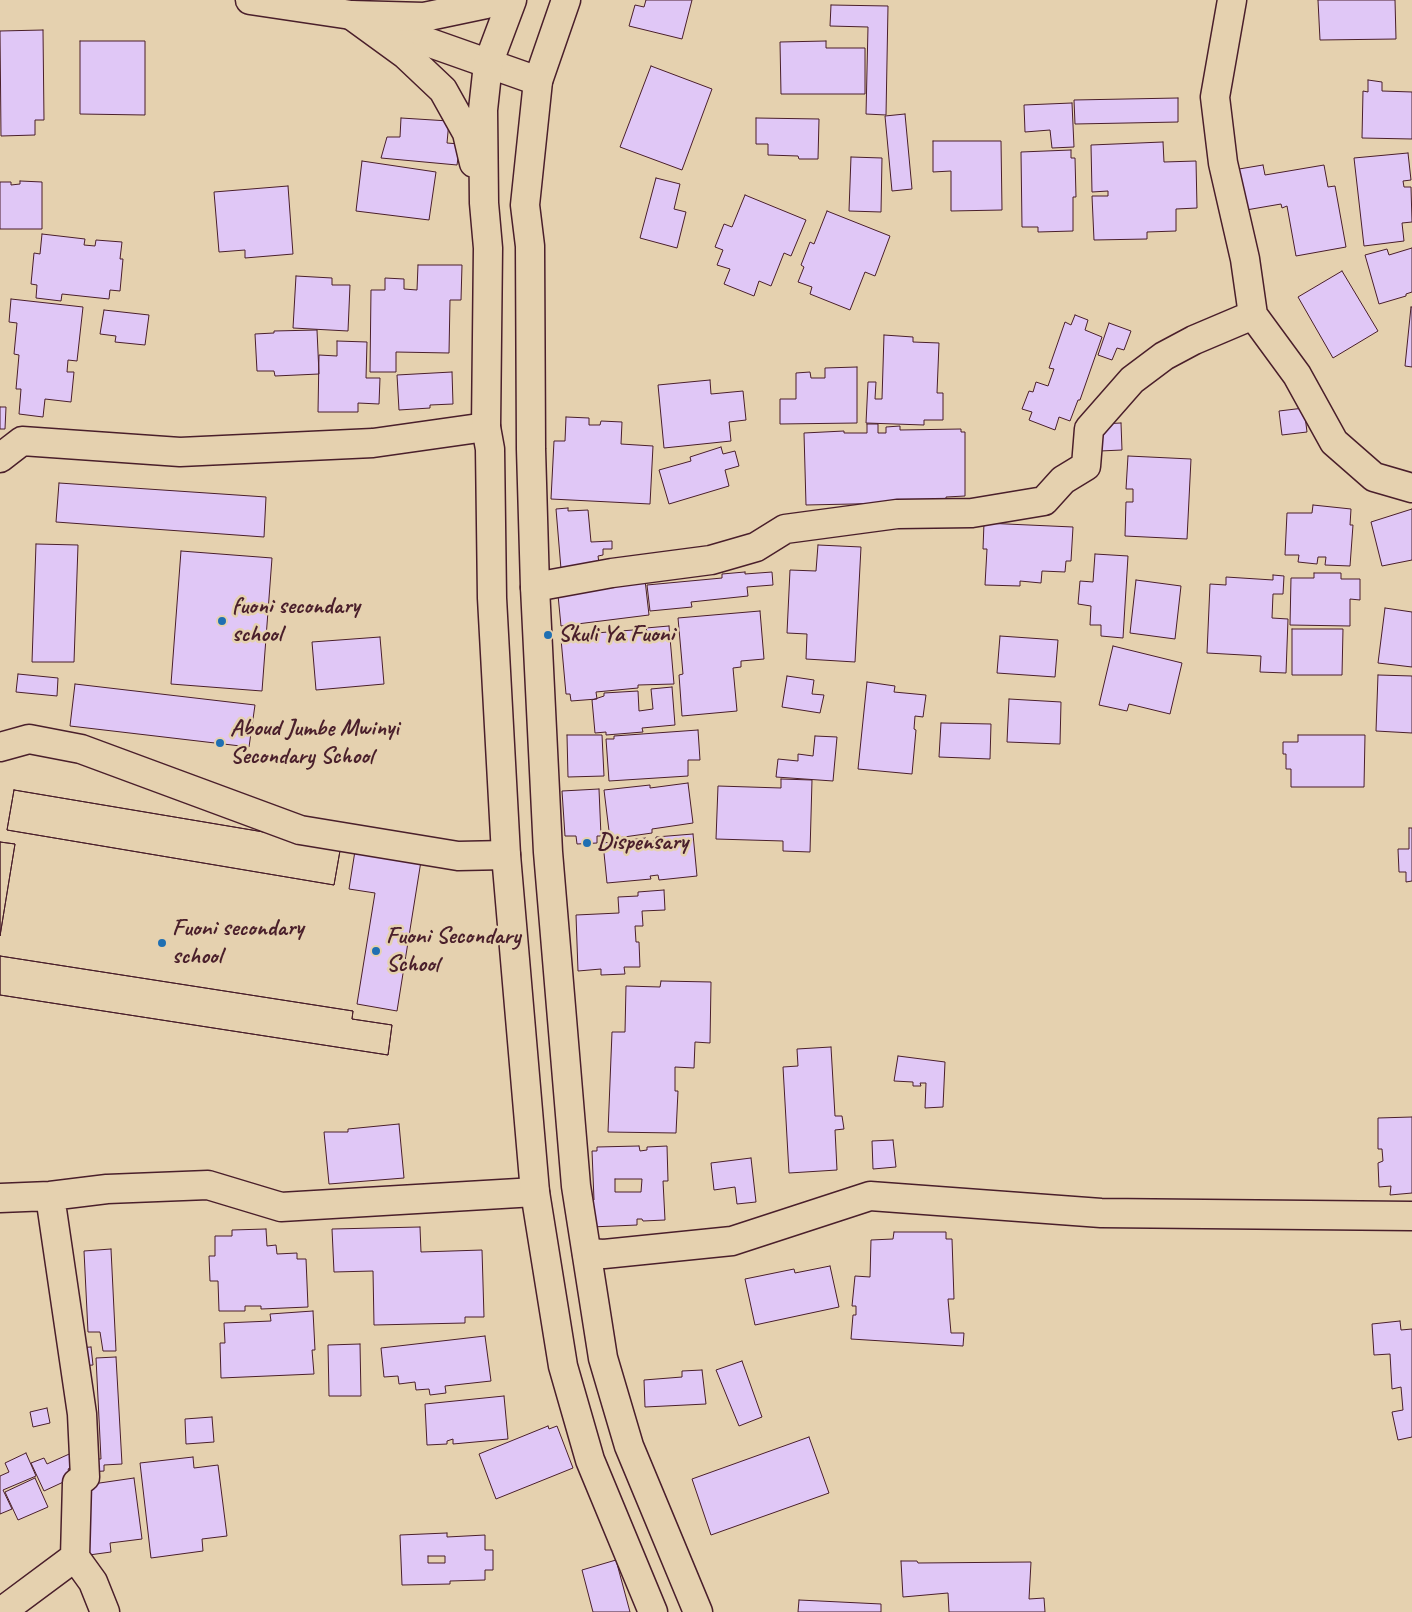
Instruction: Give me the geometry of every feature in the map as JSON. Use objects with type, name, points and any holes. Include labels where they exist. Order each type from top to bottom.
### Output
[{"type":"street","points":[[250,0],[351,15],[424,17],[486,4],[490,0]]},
{"type":"street","points":[[512,0],[488,64],[483,110],[484,203],[488,248],[486,427],[490,449],[492,598],[506,855],[535,1192],[563,1366],[590,1460],[653,1612]]},
{"type":"street","points":[[566,0],[538,81],[526,205],[530,246],[531,449],[535,587],[548,852],[576,1186],[604,1358],[629,1446],[698,1612]]},
{"type":"street","points":[[1232,0],[1215,97],[1223,164],[1245,259],[1253,315],[1297,375],[1334,442],[1374,477],[1412,488]]},
{"type":"street","points":[[351,15],[538,81]]},
{"type":"street","points":[[351,15],[406,55],[443,90],[467,133],[484,203]]},
{"type":"street","points":[[535,587],[612,573],[711,560],[756,547],[784,529],[897,514],[972,513],[1044,501],[1063,480],[1086,466],[1089,429],[1132,380],[1164,356],[1194,340],[1253,315]]},
{"type":"street","points":[[0,458],[22,441],[180,452],[373,443],[486,427]]},
{"type":"street","points":[[0,747],[29,739],[81,749],[300,830],[458,856],[506,855]]},
{"type":"street","points":[[0,758],[29,739]]},
{"type":"street","points":[[0,1198],[50,1196],[107,1189],[208,1185],[281,1208],[535,1192]]},
{"type":"street","points":[[50,1196],[82,1414],[86,1477],[77,1482],[75,1557],[93,1582],[105,1612]]},
{"type":"street","points":[[587,1253],[604,1254],[732,1241],[870,1196],[1101,1213],[1412,1216]]},
{"type":"street","points":[[1,1612],[75,1557]]},
{"type":"building","points":[[646,0],[692,0],[682,39],[629,26],[635,5],[644,7]]},
{"type":"building","points":[[1318,0],[1395,0],[1396,39],[1320,40]]},
{"type":"building","points":[[831,5],[888,6],[886,115],[866,114],[868,27],[830,26]]},
{"type":"building","points":[[43,30],[44,120],[35,120],[35,135],[1,136],[0,31]]},
{"type":"building","points":[[80,41],[145,41],[145,115],[80,114]]},
{"type":"building","points":[[826,41],[826,48],[865,48],[865,94],[781,94],[780,42]]},
{"type":"building","points":[[651,66],[712,89],[682,170],[620,147]]},
{"type":"building","points":[[1368,80],[1382,82],[1382,91],[1412,92],[1412,139],[1362,138],[1363,91],[1368,92]]},
{"type":"building","points":[[1178,98],[1178,122],[1075,124],[1074,100]]},
{"type":"building","points":[[1072,103],[1074,147],[1052,148],[1050,130],[1025,132],[1024,105]]},
{"type":"building","points":[[905,114],[912,189],[892,191],[885,116]]},
{"type":"building","points":[[401,118],[449,121],[447,143],[460,144],[457,165],[381,158],[387,137],[400,137]]},
{"type":"building","points":[[756,118],[819,119],[818,159],[799,159],[798,156],[768,155],[768,144],[756,144]]},
{"type":"building","points":[[933,141],[1001,141],[1002,210],[951,211],[951,171],[933,172]]},
{"type":"building","points":[[1163,142],[1164,162],[1196,161],[1197,208],[1176,209],[1176,231],[1147,232],[1147,239],[1094,240],[1092,196],[1108,196],[1108,191],[1092,192],[1091,145]]},
{"type":"building","points":[[1071,150],[1071,158],[1075,158],[1076,197],[1073,197],[1073,231],[1038,232],[1038,227],[1022,227],[1021,152]]},
{"type":"building","points":[[1408,153],[1411,180],[1403,181],[1404,187],[1411,187],[1412,222],[1402,223],[1404,241],[1364,246],[1354,158]]},
{"type":"building","points":[[851,157],[882,158],[881,212],[849,211]]},
{"type":"building","points":[[362,161],[436,172],[429,220],[356,211]]},
{"type":"building","points":[[1263,165],[1265,175],[1324,165],[1328,187],[1335,186],[1346,247],[1296,256],[1287,206],[1282,208],[1281,204],[1246,210],[1239,169]]},
{"type":"building","points":[[656,178],[680,184],[674,209],[686,212],[677,248],[640,238]]},
{"type":"building","points":[[20,181],[42,182],[42,229],[0,229],[0,182],[11,182],[11,185],[20,184]]},
{"type":"building","points":[[288,186],[293,254],[245,258],[245,250],[219,252],[214,192]]},
{"type":"building","points":[[745,195],[806,220],[791,256],[784,253],[771,286],[759,281],[754,296],[724,284],[730,269],[717,265],[723,250],[715,247],[724,224],[732,227]]},
{"type":"building","points":[[827,211],[890,236],[875,276],[865,272],[850,310],[810,294],[812,287],[798,282],[804,267],[801,265],[810,242],[814,244]]},
{"type":"building","points":[[42,234],[85,239],[84,245],[95,246],[96,240],[122,242],[120,259],[123,259],[120,291],[110,290],[109,299],[62,294],[61,301],[36,298],[37,285],[31,284],[34,253],[40,254]]},
{"type":"building","points":[[1412,248],[1412,292],[1406,294],[1406,296],[1379,304],[1365,255],[1387,249],[1389,255]]},
{"type":"building","points":[[418,265],[462,265],[461,300],[450,300],[449,353],[396,352],[396,372],[370,372],[371,290],[385,290],[385,278],[404,279],[404,289],[417,290]]},
{"type":"building","points":[[1342,271],[1378,331],[1333,358],[1298,297]]},
{"type":"building","points":[[296,276],[332,278],[332,285],[350,285],[348,331],[293,328]]},
{"type":"building","points":[[11,299],[83,307],[77,361],[68,360],[67,372],[74,372],[71,402],[45,399],[43,417],[19,414],[21,389],[16,389],[19,355],[14,354],[17,323],[9,322]]},
{"type":"building","points":[[1412,307],[1412,367],[1405,366]]},
{"type":"building","points":[[104,310],[149,315],[145,345],[115,342],[116,336],[100,334]]},
{"type":"building","points":[[1075,315],[1088,320],[1085,330],[1102,337],[1080,400],[1078,400],[1070,421],[1059,417],[1055,430],[1029,420],[1032,412],[1022,409],[1029,391],[1033,392],[1036,382],[1048,386],[1054,369],[1049,368],[1065,322],[1071,325]]},
{"type":"building","points":[[1109,323],[1131,331],[1124,350],[1117,348],[1112,360],[1098,355]]},
{"type":"building","points":[[317,330],[319,374],[275,376],[274,371],[257,371],[255,334],[274,333],[274,331]]},
{"type":"building","points":[[884,335],[913,337],[913,342],[939,343],[937,393],[943,393],[943,420],[924,420],[924,425],[866,423],[868,382],[876,382],[875,399],[882,399]]},
{"type":"building","points":[[337,341],[367,342],[366,378],[380,378],[379,404],[358,403],[358,412],[318,412],[319,355],[337,356]]},
{"type":"building","points":[[857,367],[857,423],[780,424],[780,399],[796,399],[796,373],[810,372],[811,378],[825,378],[825,368]]},
{"type":"building","points":[[452,372],[453,404],[430,405],[430,408],[399,410],[397,375]]},
{"type":"building","points":[[710,380],[711,394],[743,391],[746,420],[729,422],[731,441],[664,448],[658,385]]},
{"type":"building","points":[[0,407],[6,407],[5,429],[0,429]]},
{"type":"building","points":[[1304,408],[1307,432],[1282,435],[1279,411]]},
{"type":"building","points":[[566,417],[589,418],[589,425],[600,425],[601,421],[622,422],[621,444],[653,446],[650,504],[551,499],[554,441],[565,441]]},
{"type":"building","points":[[1121,423],[1122,450],[1100,451],[1100,424]]},
{"type":"building","points":[[867,424],[878,424],[878,433],[886,433],[886,427],[900,426],[900,430],[961,429],[961,432],[965,432],[965,496],[946,497],[946,502],[806,505],[804,433],[844,431],[844,433],[867,433]]},
{"type":"building","points":[[721,447],[723,454],[735,451],[739,466],[725,470],[729,486],[669,504],[659,470],[691,461],[690,457]]},
{"type":"building","points":[[1128,456],[1191,459],[1187,539],[1125,536],[1126,502],[1133,502],[1133,489],[1126,489]]},
{"type":"building","name":"fuoni secondary school","points":[[59,483],[266,497],[264,537],[56,522]]},
{"type":"building","points":[[1313,505],[1351,509],[1350,525],[1353,525],[1350,566],[1325,565],[1326,557],[1318,557],[1317,564],[1298,562],[1299,555],[1285,555],[1287,513],[1312,513]]},
{"type":"building","points":[[568,508],[568,511],[588,510],[591,542],[612,541],[612,549],[603,549],[603,555],[598,556],[599,563],[561,569],[556,509]]},
{"type":"building","points":[[1412,509],[1412,560],[1382,566],[1371,522]]},
{"type":"building","points":[[984,523],[1073,527],[1071,561],[1066,561],[1065,572],[1042,571],[1041,583],[1020,581],[1020,586],[985,585],[987,549],[983,549]]},
{"type":"building","points":[[36,544],[78,545],[74,662],[32,662]]},
{"type":"building","points":[[818,545],[861,547],[855,662],[806,659],[807,634],[787,633],[790,570],[816,571]]},
{"type":"building","name":"fuoni secondary school","points":[[181,551],[272,558],[262,691],[171,684]]},
{"type":"building","points":[[1095,554],[1128,556],[1123,638],[1101,636],[1101,625],[1090,625],[1091,606],[1078,604],[1080,581],[1093,582]]},
{"type":"building","points":[[745,572],[745,574],[772,572],[773,585],[747,587],[748,596],[691,602],[692,607],[650,611],[647,585],[722,578],[722,574]]},
{"type":"building","points":[[1314,573],[1341,573],[1341,579],[1360,579],[1360,600],[1350,599],[1350,626],[1290,625],[1291,578],[1314,578]]},
{"type":"building","points":[[1273,575],[1284,576],[1283,594],[1273,594],[1272,618],[1288,619],[1286,673],[1260,672],[1261,656],[1207,653],[1210,584],[1226,585],[1226,577],[1273,580]]},
{"type":"building","points":[[645,580],[649,615],[561,626],[558,595]]},
{"type":"building","points":[[1136,580],[1181,586],[1175,639],[1130,633]]},
{"type":"building","points":[[1385,608],[1412,612],[1412,667],[1378,663]]},
{"type":"building","points":[[760,611],[764,659],[741,661],[741,667],[733,668],[737,711],[682,716],[679,675],[683,674],[678,618]]},
{"type":"building","points":[[669,626],[674,684],[638,685],[638,688],[596,692],[597,699],[571,701],[570,694],[566,694],[561,639],[571,637],[571,635],[633,630],[633,633],[647,631],[646,628]]},
{"type":"building","points":[[1292,629],[1343,629],[1342,675],[1292,675]]},
{"type":"building","points":[[1000,636],[1058,640],[1055,677],[997,673]]},
{"type":"building","points":[[380,637],[384,684],[316,690],[312,642]]},
{"type":"building","points":[[1113,646],[1182,663],[1170,714],[1129,704],[1127,711],[1099,705]]},
{"type":"building","points":[[18,674],[58,678],[57,696],[16,692]]},
{"type":"building","points":[[1378,675],[1412,676],[1412,733],[1376,731]]},
{"type":"building","points":[[787,676],[814,680],[812,694],[824,695],[820,713],[782,707]]},
{"type":"building","points":[[867,682],[895,686],[894,692],[926,695],[923,717],[915,716],[914,729],[916,730],[912,774],[858,769]]},
{"type":"building","name":"fuoni secondary school","points":[[75,684],[255,705],[249,747],[70,726]]},
{"type":"building","points":[[672,687],[675,725],[642,728],[643,732],[606,735],[606,732],[595,733],[592,700],[604,696],[604,693],[638,691],[639,711],[653,709],[651,689]]},
{"type":"building","points":[[1009,699],[1061,702],[1060,744],[1007,742]]},
{"type":"building","points":[[941,723],[991,724],[990,759],[939,757]]},
{"type":"building","points":[[698,730],[700,760],[688,760],[688,776],[609,781],[606,739],[614,739],[614,736]]},
{"type":"building","points":[[567,735],[602,735],[604,776],[568,777]]},
{"type":"building","points":[[1298,735],[1365,735],[1364,787],[1291,787],[1291,769],[1286,769],[1286,754],[1283,754],[1283,742],[1298,742]]},
{"type":"building","points":[[815,736],[837,737],[833,781],[776,777],[778,759],[798,761],[798,754],[813,756]]},
{"type":"building","points":[[781,779],[812,780],[810,852],[783,851],[783,841],[716,839],[718,786],[781,788]]},
{"type":"building","points":[[688,783],[693,823],[652,829],[652,833],[610,839],[604,790],[650,785],[650,788]]},
{"type":"building","points":[[599,789],[601,836],[597,836],[597,843],[577,844],[576,836],[565,836],[562,791]]},
{"type":"building","points":[[14,790],[341,845],[334,885],[7,830]]},
{"type":"building","points":[[14,790],[341,845],[334,885],[7,830]]},
{"type":"building","points":[[1409,828],[1412,828],[1412,881],[1406,882],[1406,872],[1399,872],[1398,849],[1409,849]]},
{"type":"building","points":[[693,834],[697,876],[659,880],[658,875],[650,876],[651,879],[607,883],[603,843],[646,838],[646,842],[656,841],[656,837]]},
{"type":"building","points":[[0,842],[15,844],[0,936]]},
{"type":"building","points":[[0,842],[15,844],[0,936]]},
{"type":"building","points":[[355,851],[421,861],[397,1011],[357,1004],[375,893],[349,889]]},
{"type":"building","points":[[664,890],[665,910],[642,911],[643,926],[635,926],[636,942],[639,942],[640,967],[624,967],[625,974],[601,975],[601,969],[578,971],[576,915],[619,913],[618,897],[638,896],[638,892]]},
{"type":"building","points":[[0,956],[353,1011],[352,1019],[392,1025],[388,1055],[0,995]]},
{"type":"building","points":[[0,956],[353,1011],[352,1019],[392,1025],[388,1055],[0,995]]},
{"type":"building","points":[[661,981],[711,982],[710,1043],[695,1042],[694,1068],[675,1067],[675,1091],[678,1091],[676,1133],[608,1132],[612,1032],[625,1032],[626,986],[660,987]]},
{"type":"building","points":[[831,1047],[835,1116],[842,1116],[844,1129],[835,1130],[837,1170],[789,1173],[783,1067],[798,1066],[797,1049]]},
{"type":"building","points":[[898,1056],[945,1062],[943,1107],[925,1108],[926,1083],[920,1083],[921,1086],[913,1086],[913,1082],[894,1081]]},
{"type":"building","points":[[1412,1117],[1412,1193],[1390,1195],[1391,1186],[1379,1187],[1378,1163],[1383,1161],[1382,1149],[1378,1149],[1378,1118]]},
{"type":"building","points":[[399,1124],[404,1178],[329,1184],[324,1132],[348,1132],[348,1129]]},
{"type":"building","points":[[893,1140],[896,1167],[873,1169],[872,1141]]},
{"type":"building","points":[[639,1146],[640,1151],[647,1150],[647,1147],[667,1146],[668,1181],[663,1181],[665,1220],[643,1221],[642,1219],[637,1219],[637,1225],[591,1227],[590,1201],[594,1200],[592,1151],[597,1151],[597,1147]],"holes":[[[615,1179],[642,1179],[641,1192],[615,1192]]]},
{"type":"building","points":[[751,1158],[756,1202],[737,1204],[735,1187],[714,1190],[711,1163]]},
{"type":"building","points":[[420,1227],[421,1252],[482,1250],[484,1317],[465,1317],[465,1323],[374,1325],[373,1271],[334,1272],[332,1229]]},
{"type":"building","points":[[266,1229],[267,1246],[276,1245],[277,1254],[297,1253],[297,1259],[306,1259],[308,1307],[261,1309],[261,1306],[245,1306],[245,1311],[219,1311],[218,1281],[210,1281],[209,1256],[215,1256],[215,1236],[232,1236],[232,1230]]},
{"type":"building","points":[[894,1232],[946,1232],[946,1239],[952,1239],[954,1299],[948,1299],[951,1333],[964,1333],[963,1346],[851,1339],[853,1315],[856,1315],[856,1306],[852,1306],[855,1276],[870,1277],[871,1240],[893,1239]]},
{"type":"building","points":[[111,1249],[116,1351],[103,1351],[100,1332],[88,1332],[84,1251]]},
{"type":"building","points":[[830,1266],[839,1307],[755,1325],[745,1279],[794,1269],[795,1273]]},
{"type":"building","points":[[313,1311],[315,1350],[312,1350],[314,1374],[221,1378],[220,1343],[225,1343],[224,1323],[271,1321],[270,1314]]},
{"type":"building","points":[[1400,1321],[1401,1330],[1412,1329],[1412,1437],[1398,1440],[1392,1412],[1403,1410],[1401,1387],[1392,1389],[1390,1354],[1374,1355],[1372,1324]]},
{"type":"building","points":[[485,1336],[491,1381],[445,1386],[446,1393],[430,1395],[429,1389],[416,1390],[415,1382],[399,1384],[398,1376],[384,1377],[381,1348]]},
{"type":"building","points":[[360,1344],[361,1396],[329,1396],[328,1345]]},
{"type":"building","points":[[91,1347],[93,1365],[78,1366],[77,1348]]},
{"type":"building","points":[[116,1357],[122,1464],[104,1465],[104,1471],[88,1472],[88,1459],[101,1459],[96,1358]]},
{"type":"building","points":[[742,1361],[762,1417],[739,1426],[716,1370]]},
{"type":"building","points":[[702,1370],[706,1404],[645,1407],[644,1380],[682,1377],[682,1371]]},
{"type":"building","points":[[504,1396],[508,1439],[453,1444],[453,1439],[447,1441],[447,1444],[427,1445],[425,1404]]},
{"type":"building","points":[[47,1408],[50,1423],[33,1427],[30,1412]]},
{"type":"building","points":[[212,1417],[214,1442],[186,1444],[185,1419]]},
{"type":"building","points":[[548,1426],[549,1429],[557,1426],[573,1468],[496,1499],[479,1454]]},
{"type":"building","points":[[809,1437],[829,1493],[711,1535],[692,1479]]},
{"type":"building","points":[[76,1451],[81,1463],[68,1469],[72,1478],[44,1491],[31,1463],[44,1458],[47,1464]]},
{"type":"building","points":[[26,1453],[36,1476],[3,1490],[12,1509],[0,1514],[0,1476],[9,1472],[5,1463]]},
{"type":"building","points":[[193,1457],[194,1468],[218,1465],[227,1536],[202,1539],[203,1551],[151,1558],[140,1463]]},
{"type":"building","points":[[35,1478],[48,1507],[18,1520],[5,1492]]},
{"type":"building","points":[[134,1478],[142,1539],[110,1543],[111,1552],[89,1555],[79,1486]]},
{"type":"building","points":[[447,1533],[447,1537],[485,1535],[485,1550],[493,1550],[493,1570],[485,1570],[485,1580],[450,1581],[450,1584],[402,1585],[400,1535]],"holes":[[[428,1556],[445,1556],[445,1563],[428,1563]]]},
{"type":"building","points":[[616,1560],[630,1612],[593,1612],[582,1570]]},
{"type":"building","points":[[901,1561],[917,1561],[918,1563],[1031,1562],[1029,1599],[1044,1598],[1045,1612],[949,1612],[948,1593],[903,1597]]},
{"type":"building","points":[[799,1600],[881,1604],[881,1612],[798,1612]]},
{"type":"place","name":"fuoni secondary school","points":[[222,621]]},
{"type":"place","name":"Skuli Ya Fuoni","points":[[548,635]]},
{"type":"place","name":"Aboud Jumbe Mwinyi Secondary School","points":[[220,743]]},
{"type":"place","name":"Dispensary","points":[[587,843]]},
{"type":"place","name":"Fuoni secondary school","points":[[162,943]]},
{"type":"place","name":"Fuoni Secondary School","points":[[376,951]]}]
